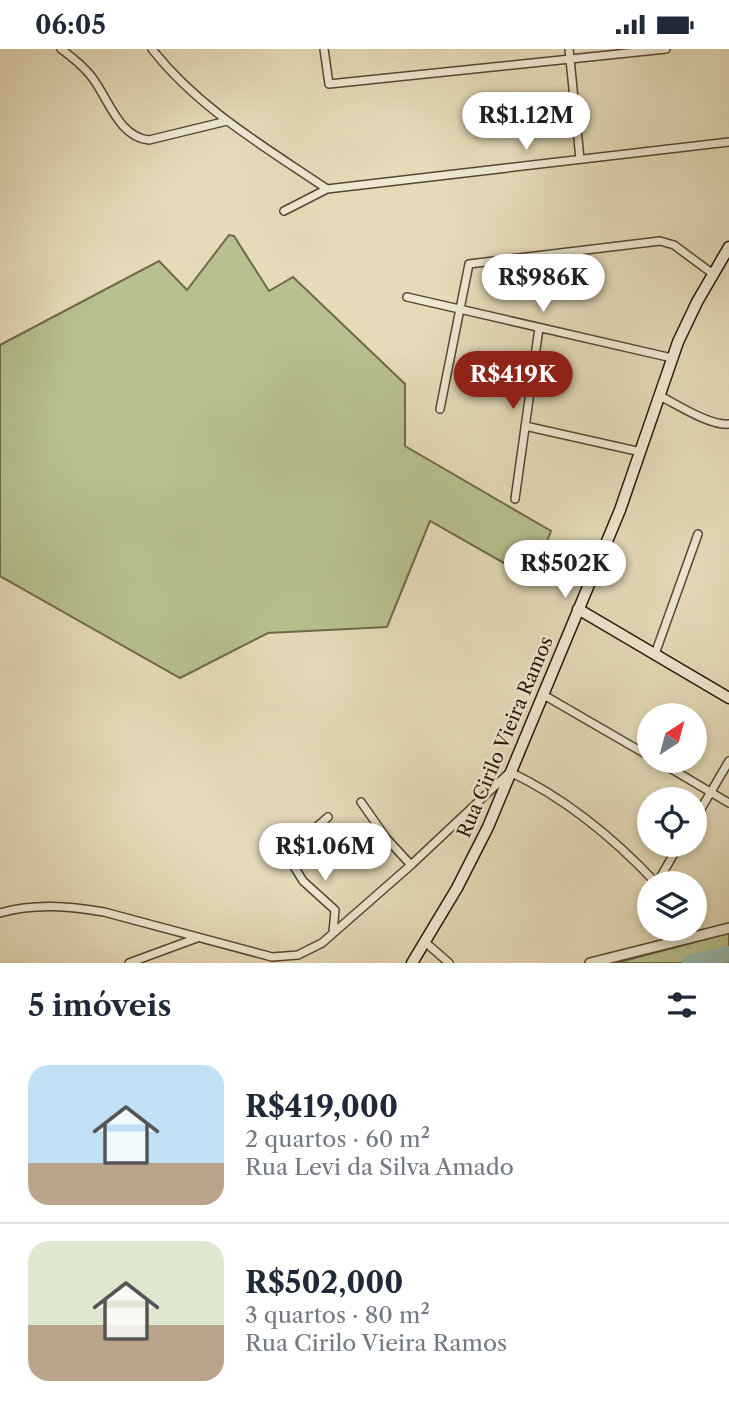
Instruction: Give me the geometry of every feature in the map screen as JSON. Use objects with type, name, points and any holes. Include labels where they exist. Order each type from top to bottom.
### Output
[{"type":"main road","name":"Rua Cirilo Vieira Ramos","points":[[412,963],[476,853],[620,510],[672,358],[688,320],[729,247]]},
{"type":"main road","points":[[578,609],[729,698]]},
{"type":"street","points":[[61,49],[90,75],[122,124],[139,139],[149,140],[228,121]]},
{"type":"street","points":[[152,49],[179,81],[228,121],[327,189]]},
{"type":"street","points":[[324,49],[329,85],[666,49]]},
{"type":"street","points":[[569,49],[580,159]]},
{"type":"street","points":[[284,211],[327,189],[729,142]]},
{"type":"street","points":[[440,409],[469,264],[660,241],[674,245],[713,274]]},
{"type":"street","points":[[407,297],[672,358]]},
{"type":"street","points":[[515,499],[539,328]]},
{"type":"street","points":[[660,396],[712,421],[722,425],[729,424]]},
{"type":"street","points":[[525,426],[641,452]]},
{"type":"street","points":[[654,654],[698,534]]},
{"type":"street","points":[[542,694],[637,749]]},
{"type":"street","points":[[707,799],[729,761]]},
{"type":"street","points":[[0,913],[33,907],[76,907],[272,957],[286,957],[311,950],[332,933],[411,865],[510,772],[561,799],[627,852],[645,871]]},
{"type":"street","points":[[679,773],[729,803]]},
{"type":"street","points":[[361,803],[387,839],[411,865]]},
{"type":"street","points":[[286,854],[328,817]]},
{"type":"street","points":[[277,839],[303,881],[335,910],[332,933]]},
{"type":"street","points":[[707,931],[729,928]]},
{"type":"street","points":[[129,963],[198,938]]},
{"type":"street","points":[[590,963],[662,941]]},
{"type":"street","points":[[425,942],[449,963]]},
{"type":"green space","points":[[229,235],[234,236],[269,291],[293,277],[405,384],[405,446],[551,531],[532,579],[430,521],[387,627],[268,633],[180,678],[0,576],[0,345],[159,261],[187,290]]},
{"type":"green space","points":[[729,933],[729,963],[616,963],[707,941]]},
{"type":"waterway","points":[[690,963],[729,954]]}]
